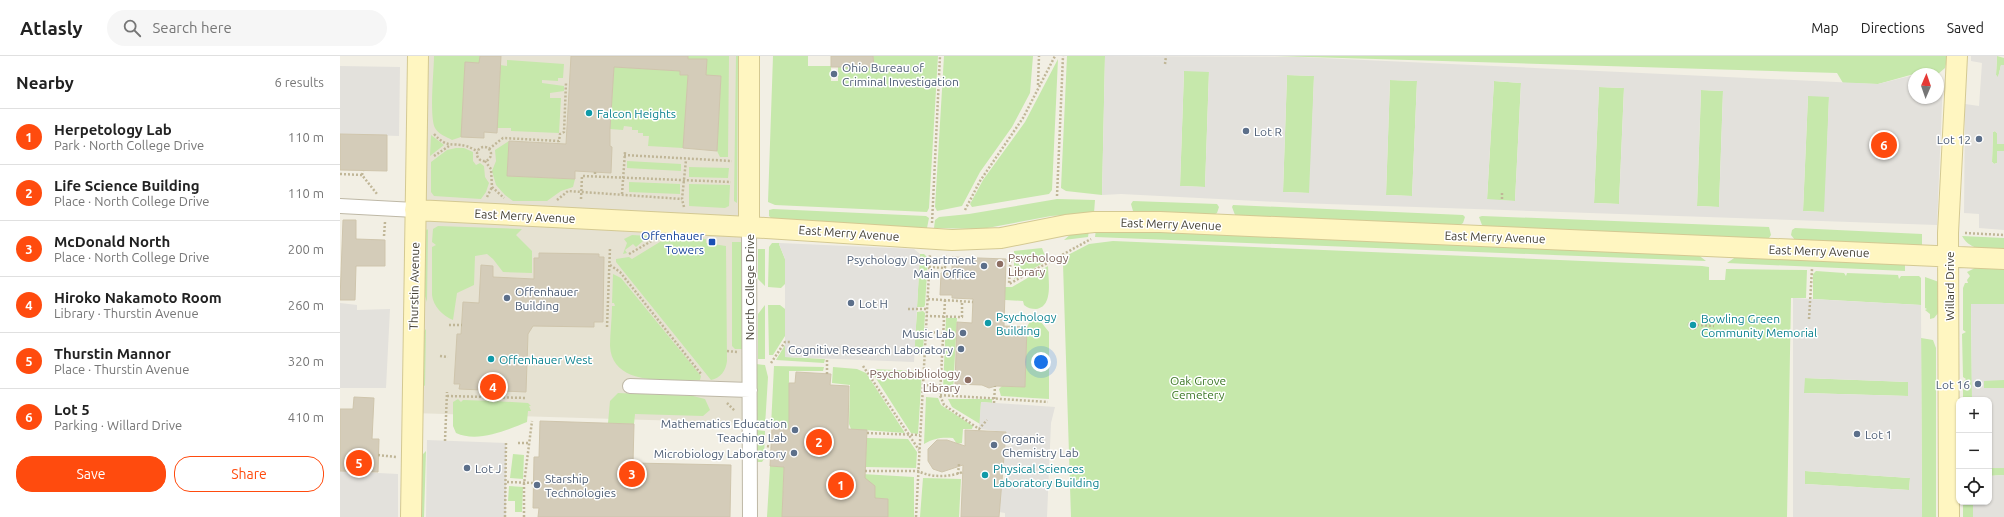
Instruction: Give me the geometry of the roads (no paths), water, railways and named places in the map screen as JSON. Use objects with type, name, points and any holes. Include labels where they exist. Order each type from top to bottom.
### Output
[{"type":"street","name":"Thurstin Avenue","points":[[410,517],[418,56]]},
{"type":"street","name":"North College Drive","points":[[749,56],[750,517]]},
{"type":"street","name":"Willard Drive","points":[[1949,517],[1948,256],[1956,56]]},
{"type":"street","name":"East Merry Avenue","points":[[340,206],[546,218],[749,227],[952,240],[1002,238],[1066,225],[1094,222],[1160,222],[2004,259]]},
{"type":"street","points":[[630,386],[750,390]]},
{"type":"place","name":"Ohio Bureau of Criminal Investigation","points":[[834,74]]},
{"type":"place","name":"Falcon Heights","points":[[589,113]]},
{"type":"place","name":"Lot R","points":[[1246,131]]},
{"type":"place","name":"Lot 12","points":[[1979,139]]},
{"type":"place","name":"Lot 5","points":[[1884,145]]},
{"type":"place","name":"Offenhauer Towers","points":[[712,242]]},
{"type":"place","name":"Psychology Library","points":[[1000,264]]},
{"type":"place","name":"Psychology Department Main Office","points":[[984,266]]},
{"type":"place","name":"Offenhauer Building","points":[[507,298]]},
{"type":"place","name":"Lot H","points":[[851,303]]},
{"type":"place","name":"Psychology Building","points":[[988,323]]},
{"type":"place","name":"Bowling Green Community Memorial","points":[[1693,325]]},
{"type":"place","name":"Music Lab","points":[[963,333]]},
{"type":"place","name":"Cognitive Research Laboratory","points":[[961,349]]},
{"type":"place","name":"Offenhauer West","points":[[491,359]]},
{"type":"place","name":"Psychobibliology Library","points":[[968,380]]},
{"type":"place","name":"Lot 16","points":[[1978,384]]},
{"type":"place","name":"Hiroko Nakamoto Room","points":[[493,387]]},
{"type":"place","name":"Mathematics Education Teaching Lab","points":[[795,430]]},
{"type":"place","name":"Lot 1","points":[[1857,434]]},
{"type":"place","name":"Life Science Building","points":[[819,442]]},
{"type":"place","name":"Organic Chemistry Lab","points":[[994,445]]},
{"type":"place","name":"Microbiology Laboratory","points":[[794,453]]},
{"type":"place","name":"Thurstin Mannor","points":[[359,463]]},
{"type":"place","name":"Lot J","points":[[467,468]]},
{"type":"place","name":"McDonald North","points":[[632,474]]},
{"type":"place","name":"Physical Sciences Laboratory Building","points":[[985,475]]},
{"type":"place","name":"Starship Technologies","points":[[537,485]]},
{"type":"place","name":"Herpetology Lab","points":[[841,485]]},
{"type":"park label","name":"Oak Grove Cemetery","points":[[1198,387]]}]
